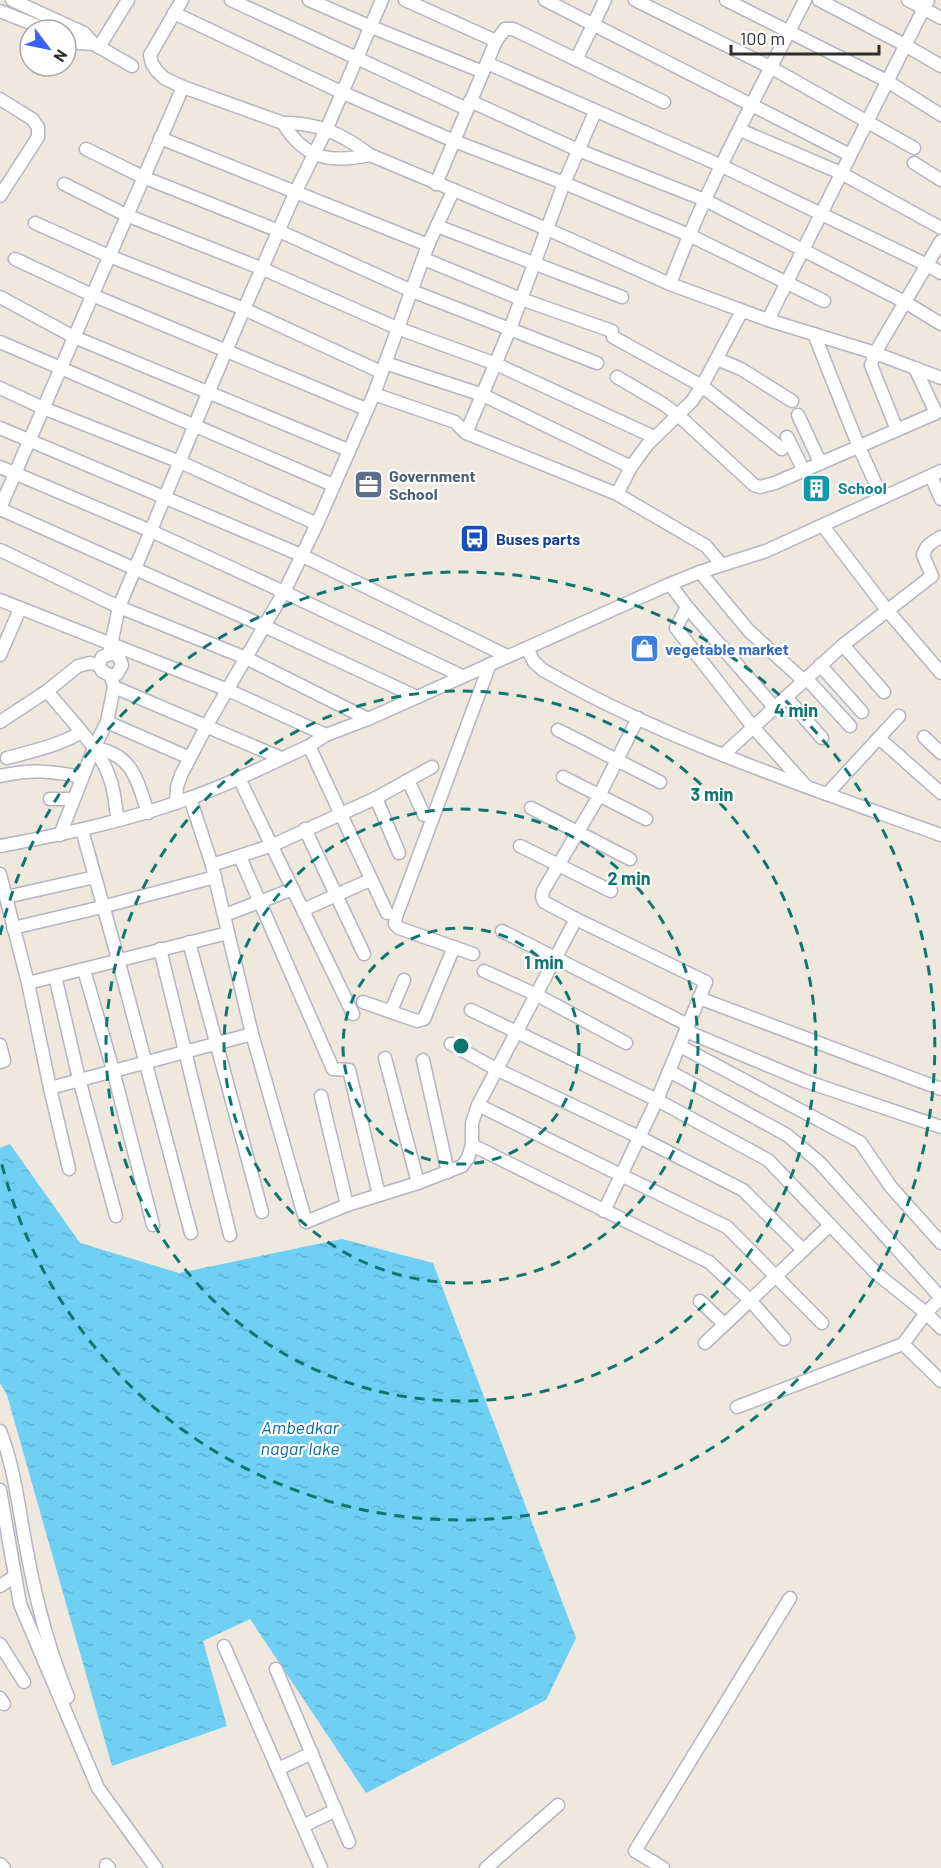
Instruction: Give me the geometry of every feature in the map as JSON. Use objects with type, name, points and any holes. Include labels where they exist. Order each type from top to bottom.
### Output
[{"type":"street","points":[[97,45],[128,0]]},
{"type":"street","points":[[182,0],[150,56],[150,60],[165,78],[183,87],[283,123],[327,128],[370,155],[548,229],[670,284],[768,320],[875,353],[941,378]]},
{"type":"street","points":[[231,0],[356,58],[705,200],[905,302],[941,324]]},
{"type":"street","points":[[309,0],[325,3],[369,26],[485,67],[722,166],[941,273]]},
{"type":"street","points":[[282,758],[112,682],[102,672],[99,665],[109,648],[119,607],[209,391],[382,0]]},
{"type":"street","points":[[405,0],[496,41]]},
{"type":"street","points":[[545,0],[849,155]]},
{"type":"street","points":[[576,60],[605,0]]},
{"type":"street","points":[[635,0],[770,67],[914,148]]},
{"type":"street","points":[[726,0],[886,81],[941,115]]},
{"type":"street","points":[[670,284],[705,200],[805,0]]},
{"type":"street","points":[[819,0],[941,66]]},
{"type":"street","points":[[908,0],[925,4],[941,18]]},
{"type":"street","points":[[19,1],[84,33],[97,45],[132,66]]},
{"type":"street","points":[[768,320],[925,4]]},
{"type":"street","points":[[0,11],[18,18]]},
{"type":"street","points":[[174,13],[341,92],[454,141],[564,183],[689,235],[824,301]]},
{"type":"street","points":[[436,184],[496,41],[506,29],[513,29],[664,102]]},
{"type":"street","points":[[78,43],[97,45]]},
{"type":"street","points":[[183,87],[0,508],[417,697]]},
{"type":"street","points":[[0,99],[32,119],[38,127],[38,137],[0,195]]},
{"type":"street","points":[[466,432],[496,364],[564,183],[595,112]]},
{"type":"street","points":[[283,123],[300,146],[314,154],[338,160],[370,155]]},
{"type":"street","points":[[740,130],[841,173],[941,228]]},
{"type":"street","points":[[160,138],[428,245]]},
{"type":"street","points":[[86,149],[143,177],[279,231],[412,291],[597,363]]},
{"type":"street","points":[[914,163],[941,180]]},
{"type":"street","points":[[64,184],[126,215],[263,269],[397,328],[496,364],[654,437]]},
{"type":"street","points":[[176,803],[177,787],[190,758],[284,592],[317,524],[374,394],[428,245],[453,191]]},
{"type":"street","points":[[35,223],[109,256],[244,309],[383,368],[483,395],[631,467]]},
{"type":"street","points":[[437,226],[622,297]]},
{"type":"street","points":[[897,430],[871,365],[875,353],[941,242]]},
{"type":"street","points":[[15,258],[92,296],[366,409]]},
{"type":"street","points":[[424,259],[613,334],[702,386],[785,443],[803,469]]},
{"type":"street","points":[[0,297],[74,337],[348,450]]},
{"type":"street","points":[[617,494],[631,467],[654,437],[678,415],[702,386],[742,311]]},
{"type":"street","points":[[814,334],[882,498]]},
{"type":"street","points":[[0,342],[333,485]]},
{"type":"street","points":[[717,358],[741,369],[792,401]]},
{"type":"street","points":[[617,377],[678,415],[754,485],[760,487],[775,483],[936,413],[915,368]]},
{"type":"street","points":[[0,388],[43,408],[180,462],[317,524]]},
{"type":"street","points":[[374,394],[455,422],[466,432],[617,494],[706,546],[722,565]]},
{"type":"street","points":[[798,415],[820,462]]},
{"type":"street","points":[[0,428],[301,555],[507,656]]},
{"type":"street","points":[[0,467],[151,531],[462,676]]},
{"type":"street","points":[[0,846],[82,830],[148,813],[190,798],[309,746],[326,735],[368,719],[670,584],[766,551],[936,474],[941,499]]},
{"type":"street","points":[[823,526],[887,610],[941,673]]},
{"type":"street","points":[[723,755],[843,645],[932,576],[923,555],[925,548],[941,537]]},
{"type":"street","points":[[0,550],[119,607],[246,658],[368,719]]},
{"type":"street","points":[[700,572],[749,631],[804,679],[850,726]]},
{"type":"street","points":[[670,584],[687,607],[774,707]]},
{"type":"street","points":[[0,600],[109,648],[228,690],[326,735]]},
{"type":"street","points":[[687,607],[676,628],[753,727],[805,786]]},
{"type":"street","points":[[0,656],[20,609]]},
{"type":"street","points":[[843,645],[884,692]]},
{"type":"street","points":[[60,835],[94,748],[107,722],[112,682],[122,665],[120,657],[109,648]]},
{"type":"street","points":[[527,648],[534,662],[543,670],[638,718],[723,755],[805,786],[939,831]]},
{"type":"street","points":[[0,722],[47,691],[78,666],[90,663],[99,665]]},
{"type":"street","points":[[473,954],[399,928],[395,924],[396,916],[490,664]]},
{"type":"street","points":[[820,665],[861,712]]},
{"type":"street","points":[[47,691],[94,748],[110,777],[118,820]]},
{"type":"street","points":[[786,697],[822,738]]},
{"type":"street","points":[[827,794],[898,716]]},
{"type":"street","points":[[604,1211],[657,1100],[706,982],[549,906],[542,897],[558,864],[599,796],[638,718]]},
{"type":"street","points":[[107,722],[190,758]]},
{"type":"street","points":[[558,730],[660,782]]},
{"type":"street","points":[[6,758],[65,741],[80,733]]},
{"type":"street","points":[[924,737],[941,753]]},
{"type":"street","points":[[879,738],[941,793]]},
{"type":"street","points":[[309,746],[387,913]]},
{"type":"street","points":[[94,748],[119,755],[128,764],[136,777],[148,813]]},
{"type":"street","points":[[13,928],[102,907],[213,871],[376,798],[432,767]]},
{"type":"street","points":[[0,776],[46,770],[82,777]]},
{"type":"street","points":[[239,777],[353,1014]]},
{"type":"street","points":[[563,777],[646,819]]},
{"type":"street","points":[[408,780],[424,815]]},
{"type":"street","points":[[190,798],[213,871],[252,1034],[306,1222],[346,1205],[418,1183],[462,1166],[468,1158],[472,1145],[472,1123],[478,1105],[557,959],[576,919]]},
{"type":"street","points":[[376,798],[399,853]]},
{"type":"street","points":[[50,800],[73,799]]},
{"type":"street","points":[[531,808],[630,859]]},
{"type":"street","points":[[305,829],[364,954]]},
{"type":"street","points":[[82,830],[191,1233]]},
{"type":"street","points":[[520,846],[611,891]]},
{"type":"street","points":[[240,857],[333,1069],[349,1070],[379,1195]]},
{"type":"street","points":[[0,874],[28,983],[69,1169]]},
{"type":"street","points":[[6,897],[95,877]]},
{"type":"street","points":[[303,910],[370,880]]},
{"type":"street","points":[[225,915],[293,888]]},
{"type":"street","points":[[502,931],[687,1028],[805,1081],[941,1127]]},
{"type":"street","points":[[28,983],[228,933]]},
{"type":"street","points":[[189,942],[262,1212]]},
{"type":"street","points":[[363,1002],[417,1021],[424,1019],[454,948]]},
{"type":"street","points":[[160,950],[230,1235]]},
{"type":"street","points":[[84,970],[113,1070],[153,1225]]},
{"type":"street","points":[[484,971],[537,995],[627,1042]]},
{"type":"street","points":[[56,976],[79,1079],[116,1216]]},
{"type":"street","points":[[391,1011],[404,980]]},
{"type":"street","points":[[699,998],[941,1089]]},
{"type":"street","points":[[471,1010],[657,1100],[768,1160],[876,1273],[941,1328]]},
{"type":"street","points":[[50,1088],[252,1034]]},
{"type":"street","points":[[451,1044],[496,1069],[639,1137],[743,1190],[803,1250]]},
{"type":"street","points":[[0,1045],[4,1061],[0,1062]]},
{"type":"street","points":[[680,1046],[860,1142],[891,1187],[941,1243]]},
{"type":"street","points":[[385,1058],[418,1183]]},
{"type":"street","points":[[423,1060],[448,1172]]},
{"type":"street","points":[[669,1071],[787,1135],[820,1163],[941,1298],[926,1313],[903,1344],[737,1407]]},
{"type":"street","points":[[321,1096],[346,1205]]},
{"type":"street","points":[[478,1105],[727,1227],[822,1323]]},
{"type":"street","points":[[472,1145],[709,1262],[750,1300],[784,1339]]},
{"type":"street","points":[[705,1343],[829,1226]]},
{"type":"street","points":[[700,1301],[724,1324]]},
{"type":"street","points":[[903,1344],[941,1381]]},
{"type":"street","points":[[0,1431],[13,1481],[29,1566],[55,1665],[100,1778],[122,1821]]},
{"type":"street","points":[[0,1490],[20,1604],[98,1788],[156,1868]]},
{"type":"street","points":[[0,1586],[15,1576]]},
{"type":"street","points":[[663,1868],[636,1851],[790,1598]]},
{"type":"street","points":[[0,1644],[24,1682]]},
{"type":"street","points":[[224,1646],[321,1868]]},
{"type":"street","points":[[276,1669],[349,1842]]},
{"type":"street","points":[[278,1769],[312,1753]]},
{"type":"street","points":[[486,1868],[558,1805]]},
{"type":"street","points":[[303,1826],[336,1810]]},
{"type":"street","points":[[0,1864],[4,1868]]},
{"type":"water","name":"Ambedkar nagar lake","points":[[10,1144],[80,1243],[179,1273],[342,1239],[433,1263],[576,1638],[546,1700],[366,1793],[250,1619],[203,1641],[227,1726],[112,1766],[7,1395],[0,1383],[0,1148]]},
{"type":"place","name":"Government School","points":[[368,485]]},
{"type":"place","name":"School","points":[[817,488]]},
{"type":"place","name":"Buses parts","points":[[475,539]]},
{"type":"place","name":"vegetable market","points":[[644,649]]}]
